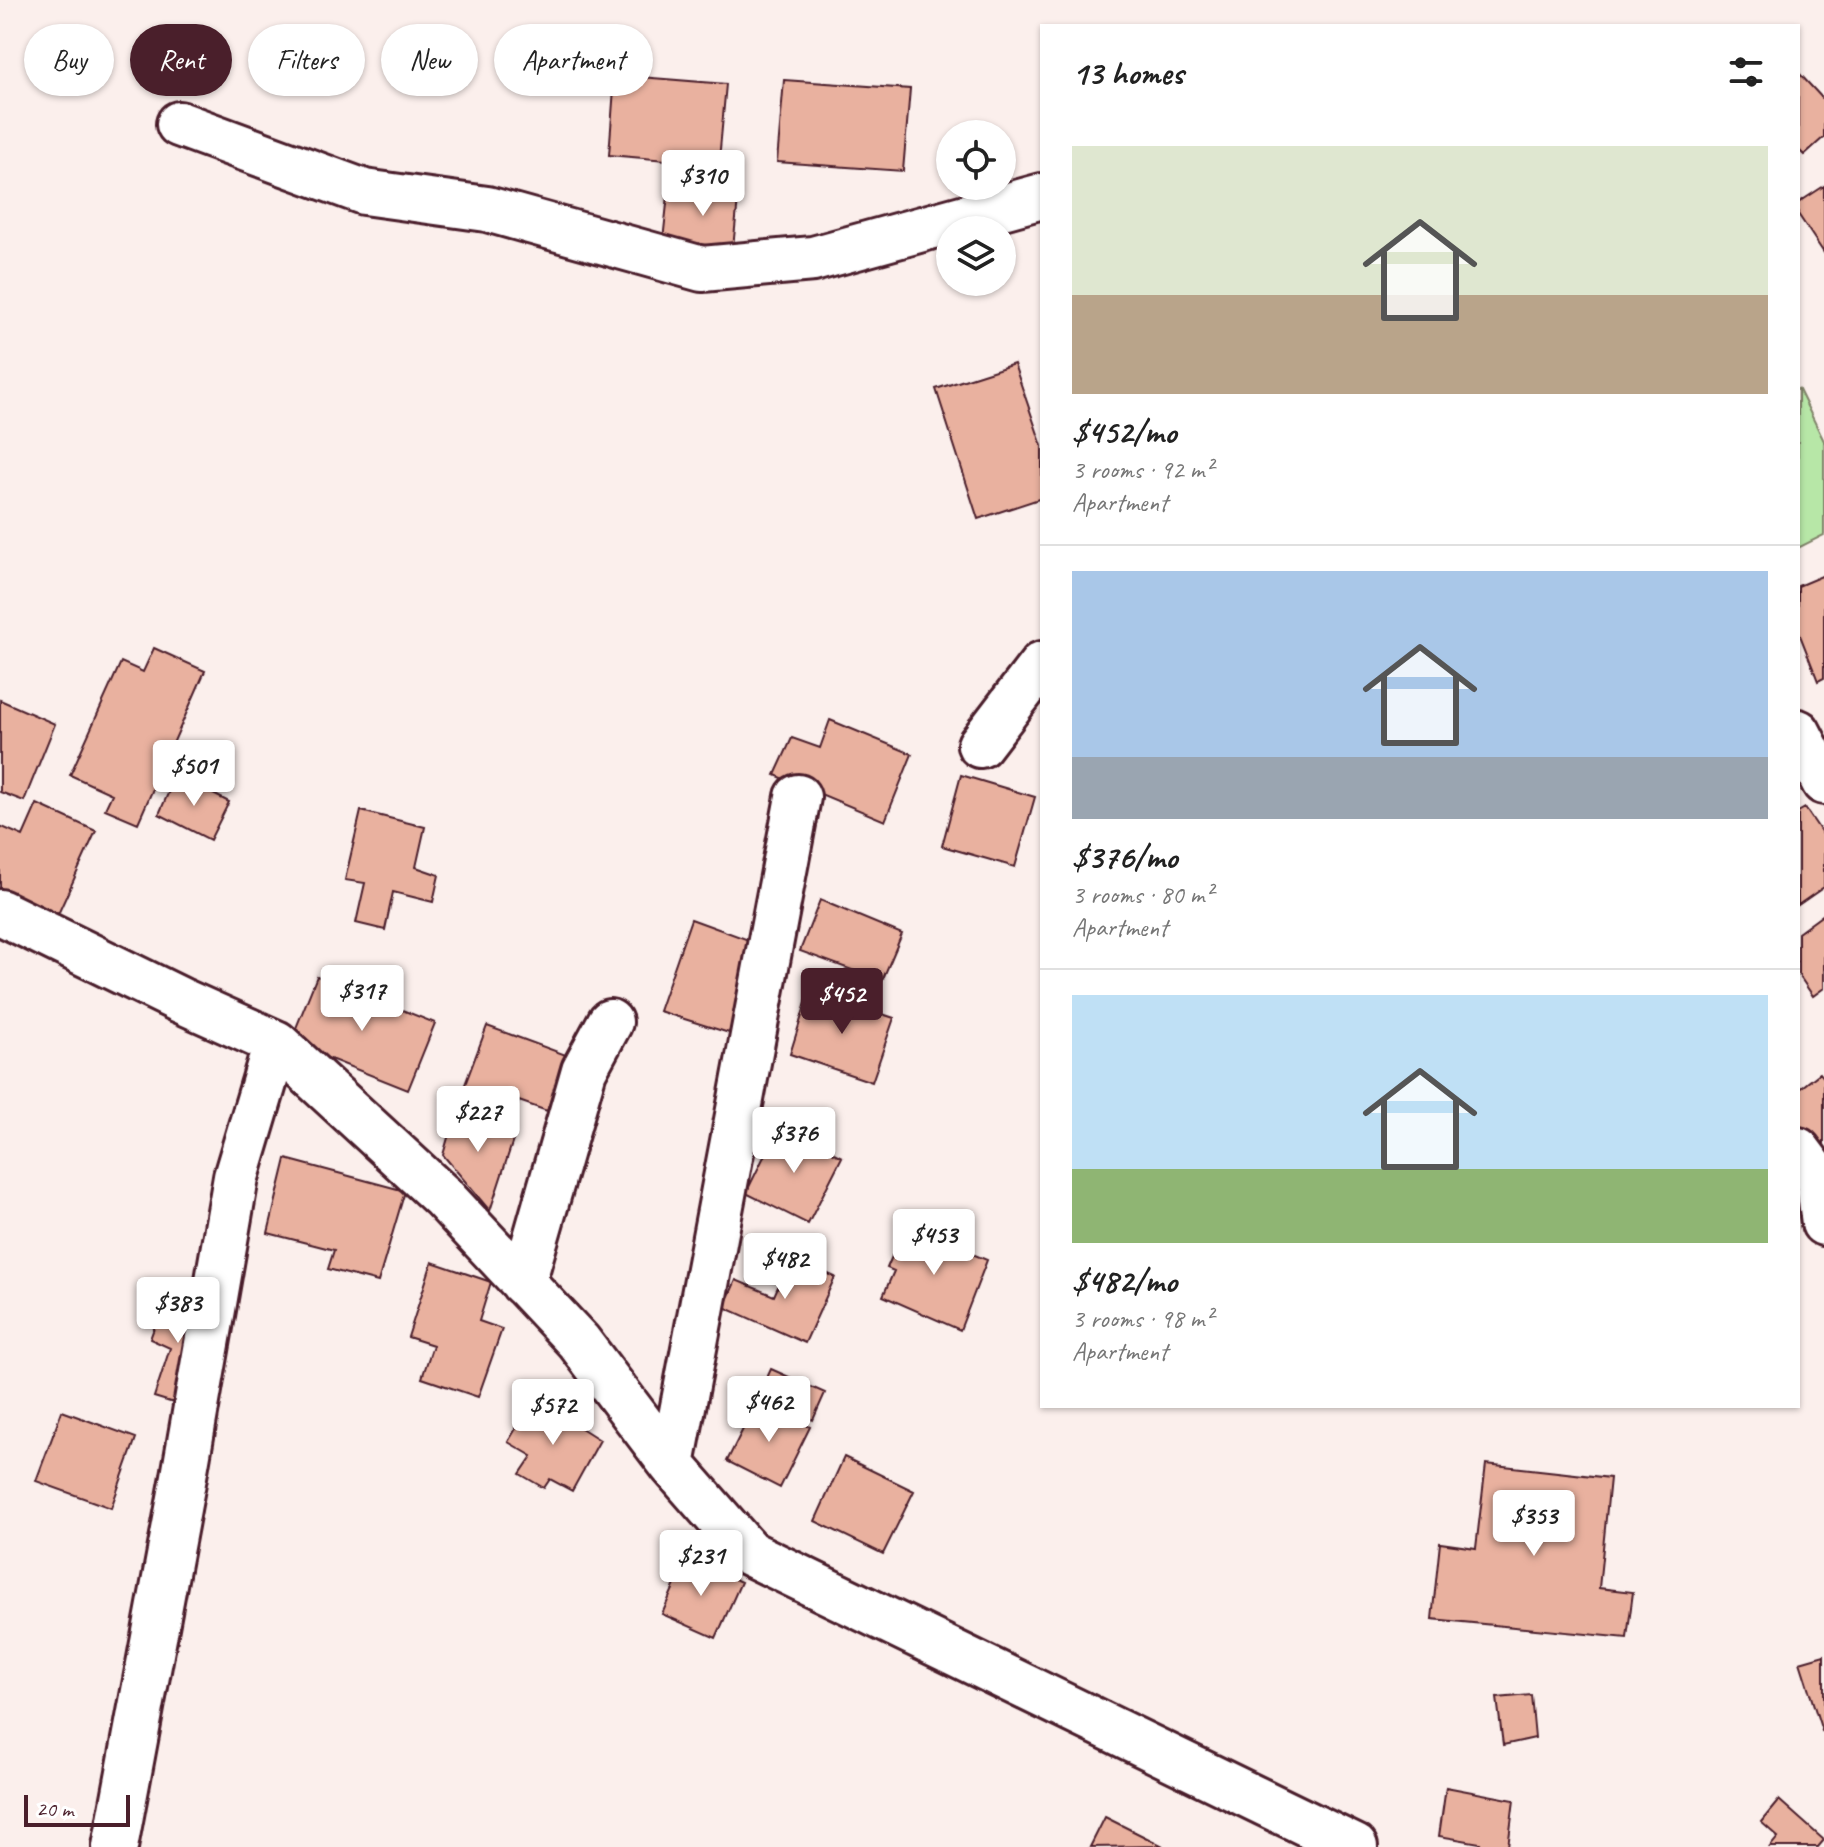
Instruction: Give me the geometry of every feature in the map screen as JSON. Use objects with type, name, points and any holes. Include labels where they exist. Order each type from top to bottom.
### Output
[{"type":"street","points":[[179,124],[364,192],[487,209],[702,269],[813,259],[1040,197]]},
{"type":"street","points":[[980,745],[1040,667]]},
{"type":"street","points":[[1800,736],[1824,782]]},
{"type":"street","points":[[672,1465],[798,797]]},
{"type":"street","points":[[0,912],[276,1043],[442,1196],[579,1342],[672,1465],[749,1553],[1355,1847]]},
{"type":"street","points":[[523,1283],[584,1070],[610,1022]]},
{"type":"street","points":[[115,1847],[236,1177],[276,1043]]},
{"type":"street","points":[[1809,1170],[1824,1223]]},
{"type":"green space","points":[[1800,392],[1824,441],[1824,535],[1800,547]]},
{"type":"building","points":[[1800,74],[1824,100],[1824,137],[1804,155],[1800,151]]},
{"type":"building","points":[[653,78],[726,84],[719,160],[667,157],[666,160],[609,155],[613,96],[653,96]]},
{"type":"building","points":[[784,80],[910,89],[903,171],[777,162]]},
{"type":"building","points":[[708,185],[739,189],[733,248],[663,240],[668,195],[707,199]]},
{"type":"building","points":[[1824,186],[1824,253],[1800,217],[1800,202]]},
{"type":"building","points":[[1014,364],[1040,440],[1040,499],[978,519],[936,389]]},
{"type":"building","points":[[1824,575],[1824,678],[1818,681],[1800,635],[1800,585]]},
{"type":"building","points":[[154,648],[205,671],[138,823],[105,809],[112,794],[70,775],[121,662],[143,672]]},
{"type":"building","points":[[0,700],[55,724],[24,801],[0,792]]},
{"type":"building","points":[[830,720],[912,754],[885,821],[775,775],[792,738],[820,748]]},
{"type":"building","points":[[176,775],[229,802],[210,840],[159,814]]},
{"type":"building","points":[[961,775],[1035,797],[1015,867],[942,846]]},
{"type":"building","points":[[37,804],[96,831],[54,923],[0,899],[0,826],[23,836]]},
{"type":"building","points":[[1805,808],[1824,836],[1824,887],[1800,904],[1800,811]]},
{"type":"building","points":[[361,811],[425,827],[416,867],[439,875],[433,902],[393,892],[385,930],[356,923],[365,883],[345,880]]},
{"type":"building","points":[[820,900],[902,934],[882,981],[800,951]]},
{"type":"building","points":[[1824,914],[1824,988],[1813,996],[1800,977],[1800,932]]},
{"type":"building","points":[[691,919],[757,943],[729,1033],[659,1011]]},
{"type":"building","points":[[317,976],[435,1023],[408,1090],[290,1043]]},
{"type":"building","points":[[810,990],[894,1018],[872,1082],[790,1054]]},
{"type":"building","points":[[487,1026],[566,1055],[547,1111],[519,1101],[511,1124],[457,1106]]},
{"type":"building","points":[[1820,1073],[1824,1078],[1824,1156],[1800,1140],[1800,1088]]},
{"type":"building","points":[[456,1110],[515,1134],[490,1211],[443,1155]]},
{"type":"building","points":[[779,1126],[842,1157],[808,1224],[746,1193]]},
{"type":"building","points":[[286,1159],[405,1191],[378,1282],[328,1269],[334,1250],[268,1233]]},
{"type":"building","points":[[905,1226],[987,1260],[960,1330],[883,1296],[894,1271],[887,1268]]},
{"type":"building","points":[[791,1257],[835,1277],[805,1343],[724,1307],[736,1280],[774,1296]]},
{"type":"building","points":[[432,1262],[491,1282],[479,1321],[502,1329],[478,1397],[422,1378],[433,1345],[408,1337]]},
{"type":"building","points":[[166,1296],[210,1310],[180,1405],[154,1397],[170,1348],[150,1339]]},
{"type":"building","points":[[771,1369],[825,1393],[813,1420],[760,1393]]},
{"type":"building","points":[[534,1398],[600,1440],[572,1491],[550,1479],[544,1488],[520,1474],[532,1456],[508,1442]]},
{"type":"building","points":[[757,1401],[810,1427],[780,1488],[727,1461]]},
{"type":"building","points":[[62,1411],[136,1438],[111,1508],[36,1481]]},
{"type":"building","points":[[844,1457],[914,1491],[883,1554],[815,1521]]},
{"type":"building","points":[[1486,1464],[1610,1478],[1599,1588],[1633,1592],[1627,1638],[1432,1619],[1440,1543],[1476,1548]]},
{"type":"building","points":[[687,1557],[741,1582],[716,1638],[662,1614]]},
{"type":"building","points":[[1824,1655],[1824,1730],[1822,1731],[1800,1662]]},
{"type":"building","points":[[1531,1695],[1535,1738],[1503,1745],[1497,1698]]},
{"type":"building","points":[[1446,1787],[1514,1800],[1508,1847],[1479,1847],[1480,1843],[1439,1836]]},
{"type":"building","points":[[1779,1800],[1824,1840],[1818,1847],[1770,1847],[1778,1837],[1761,1822]]},
{"type":"building","points":[[1105,1817],[1163,1846],[1090,1847]]}]
